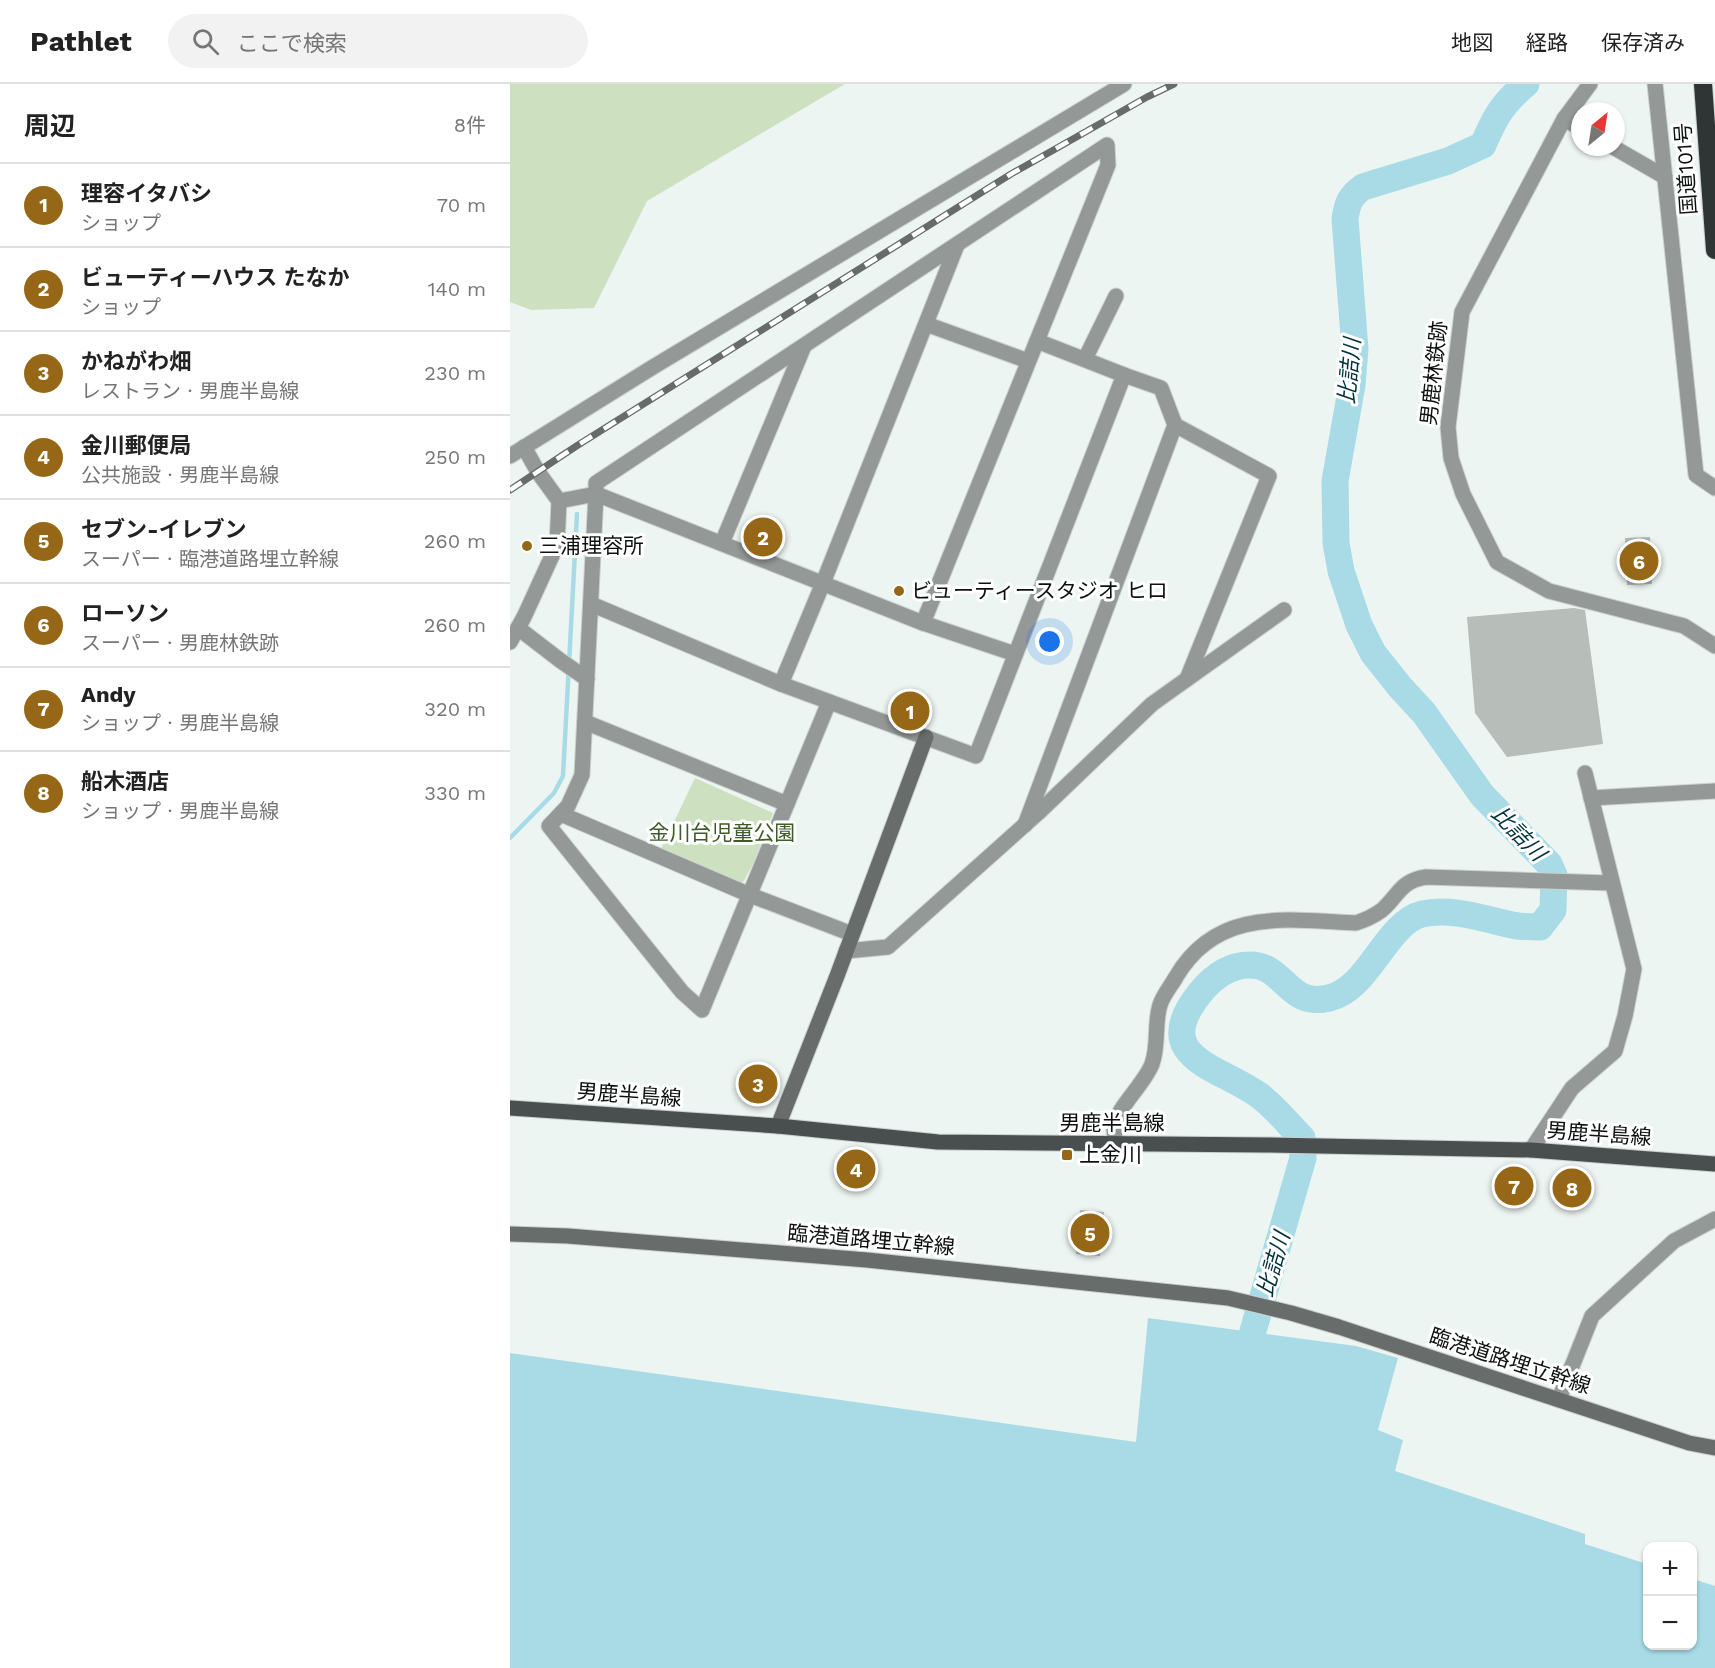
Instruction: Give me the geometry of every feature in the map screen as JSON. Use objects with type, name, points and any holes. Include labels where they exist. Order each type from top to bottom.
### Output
[{"type":"highway","name":"国道101号","points":[[1703,84],[1715,250]]},
{"type":"main road","name":"男鹿半島線","points":[[510,1108],[778,1126],[938,1142],[1531,1150],[1715,1164]]},
{"type":"street","points":[[510,642],[557,545],[559,501],[538,472],[515,452],[1124,84]]},
{"type":"street","name":"男鹿林鉄跡","points":[[1590,84],[1564,118],[1462,312],[1448,427],[1451,458],[1463,494],[1497,562],[1549,591],[1684,626],[1715,646]]},
{"type":"street","points":[[1655,84],[1696,475],[1715,488]]},
{"type":"street","points":[[1564,118],[1571,122]]},
{"type":"street","points":[[829,702],[702,1010],[682,992],[549,826],[568,806],[582,775],[596,483],[1107,145],[1108,165],[923,623]]},
{"type":"street","points":[[1625,154],[1665,177]]},
{"type":"street","points":[[781,684],[957,245]]},
{"type":"street","points":[[1085,359],[1116,296]]},
{"type":"street","points":[[926,324],[1028,362]]},
{"type":"street","points":[[1037,341],[1161,388],[1175,425],[1269,476],[1187,679]]},
{"type":"street","points":[[722,543],[804,346]]},
{"type":"street","points":[[591,604],[781,684],[976,756],[1124,375]]},
{"type":"street","points":[[1025,825],[1175,425]]},
{"type":"street","points":[[559,501],[596,494],[923,623],[1015,654]]},
{"type":"street","points":[[846,951],[888,946],[1025,825],[1152,704],[1284,610]]},
{"type":"street","points":[[518,628],[587,679]]},
{"type":"street","points":[[585,722],[787,804]]},
{"type":"street","points":[[778,1126],[927,737]]},
{"type":"street","points":[[1531,1150],[1572,1088],[1615,1051],[1634,969],[1585,773]]},
{"type":"street","points":[[1591,798],[1715,791]]},
{"type":"street","points":[[561,814],[750,895],[852,934]]},
{"type":"street","points":[[1116,1144],[1114,1128],[1116,1120],[1136,1092],[1152,1063],[1161,1002],[1196,949],[1240,924],[1284,920],[1356,923],[1381,910],[1406,883],[1426,877],[1611,883]]},
{"type":"street","points":[[1559,1400],[1592,1316],[1674,1241],[1715,1218]]},
{"type":"street","name":"臨港道路埋立幹線","points":[[510,1234],[568,1236],[867,1260],[1228,1298],[1291,1313],[1689,1443],[1715,1449]]},
{"type":"green space","points":[[510,84],[845,84],[647,201],[594,308],[531,310],[510,302]]},
{"type":"green space","name":"金川台児童公園","points":[[695,778],[773,813],[753,864],[742,884],[661,849]]},
{"type":"water","points":[[1148,1318],[1356,1346],[1398,1358],[1378,1430],[1403,1440],[1395,1471],[1585,1534],[1585,1544],[1643,1563],[1643,1650],[1697,1650],[1697,1580],[1715,1586],[1715,1668],[510,1668],[510,1353],[1136,1442]]},
{"type":"building","points":[[1650,537],[1652,584],[1627,585],[1625,538]]},
{"type":"building","points":[[1574,608],[1585,610],[1603,744],[1507,757],[1475,713],[1467,617]]},
{"type":"building","points":[[1080,1210],[1104,1212],[1100,1256],[1076,1254]]},
{"type":"waterway","name":"比詰川","points":[[1253,1331],[1303,1158],[1302,1138],[1260,1096],[1195,1058],[1185,1046],[1182,1032],[1186,1015],[1200,993],[1222,973],[1235,967],[1250,965],[1262,967],[1271,972],[1304,997],[1329,998],[1343,992],[1355,982],[1398,930],[1409,920],[1422,914],[1456,913],[1515,926],[1540,927],[1553,910],[1554,875],[1549,864],[1482,795],[1424,713],[1373,653],[1359,625],[1341,571],[1336,543],[1335,481],[1352,385],[1355,349],[1345,219],[1348,205],[1352,197],[1363,187],[1448,161],[1483,145],[1500,112],[1526,84]]},
{"type":"waterway","points":[[510,838],[554,793],[563,776],[577,514]]},
{"type":"railway","points":[[510,490],[1011,174],[1174,84]]},
{"type":"place","name":"ビューティーハウス たなか","points":[[763,537]]},
{"type":"place","name":"三浦理容所","points":[[527,546]]},
{"type":"place","name":"ローソン","points":[[1639,561]]},
{"type":"place","name":"ビューティースタジオ ヒロ","points":[[899,591]]},
{"type":"place","name":"理容イタバシ","points":[[910,711]]},
{"type":"place","name":"かねがわ畑","points":[[758,1084]]},
{"type":"place","name":"上金川","points":[[1067,1155]]},
{"type":"place","name":"金川郵便局","points":[[856,1169]]},
{"type":"place","name":"Andy","points":[[1514,1186]]},
{"type":"place","name":"船木酒店","points":[[1572,1188]]},
{"type":"place","name":"セブン-イレブン","points":[[1090,1233]]}]
